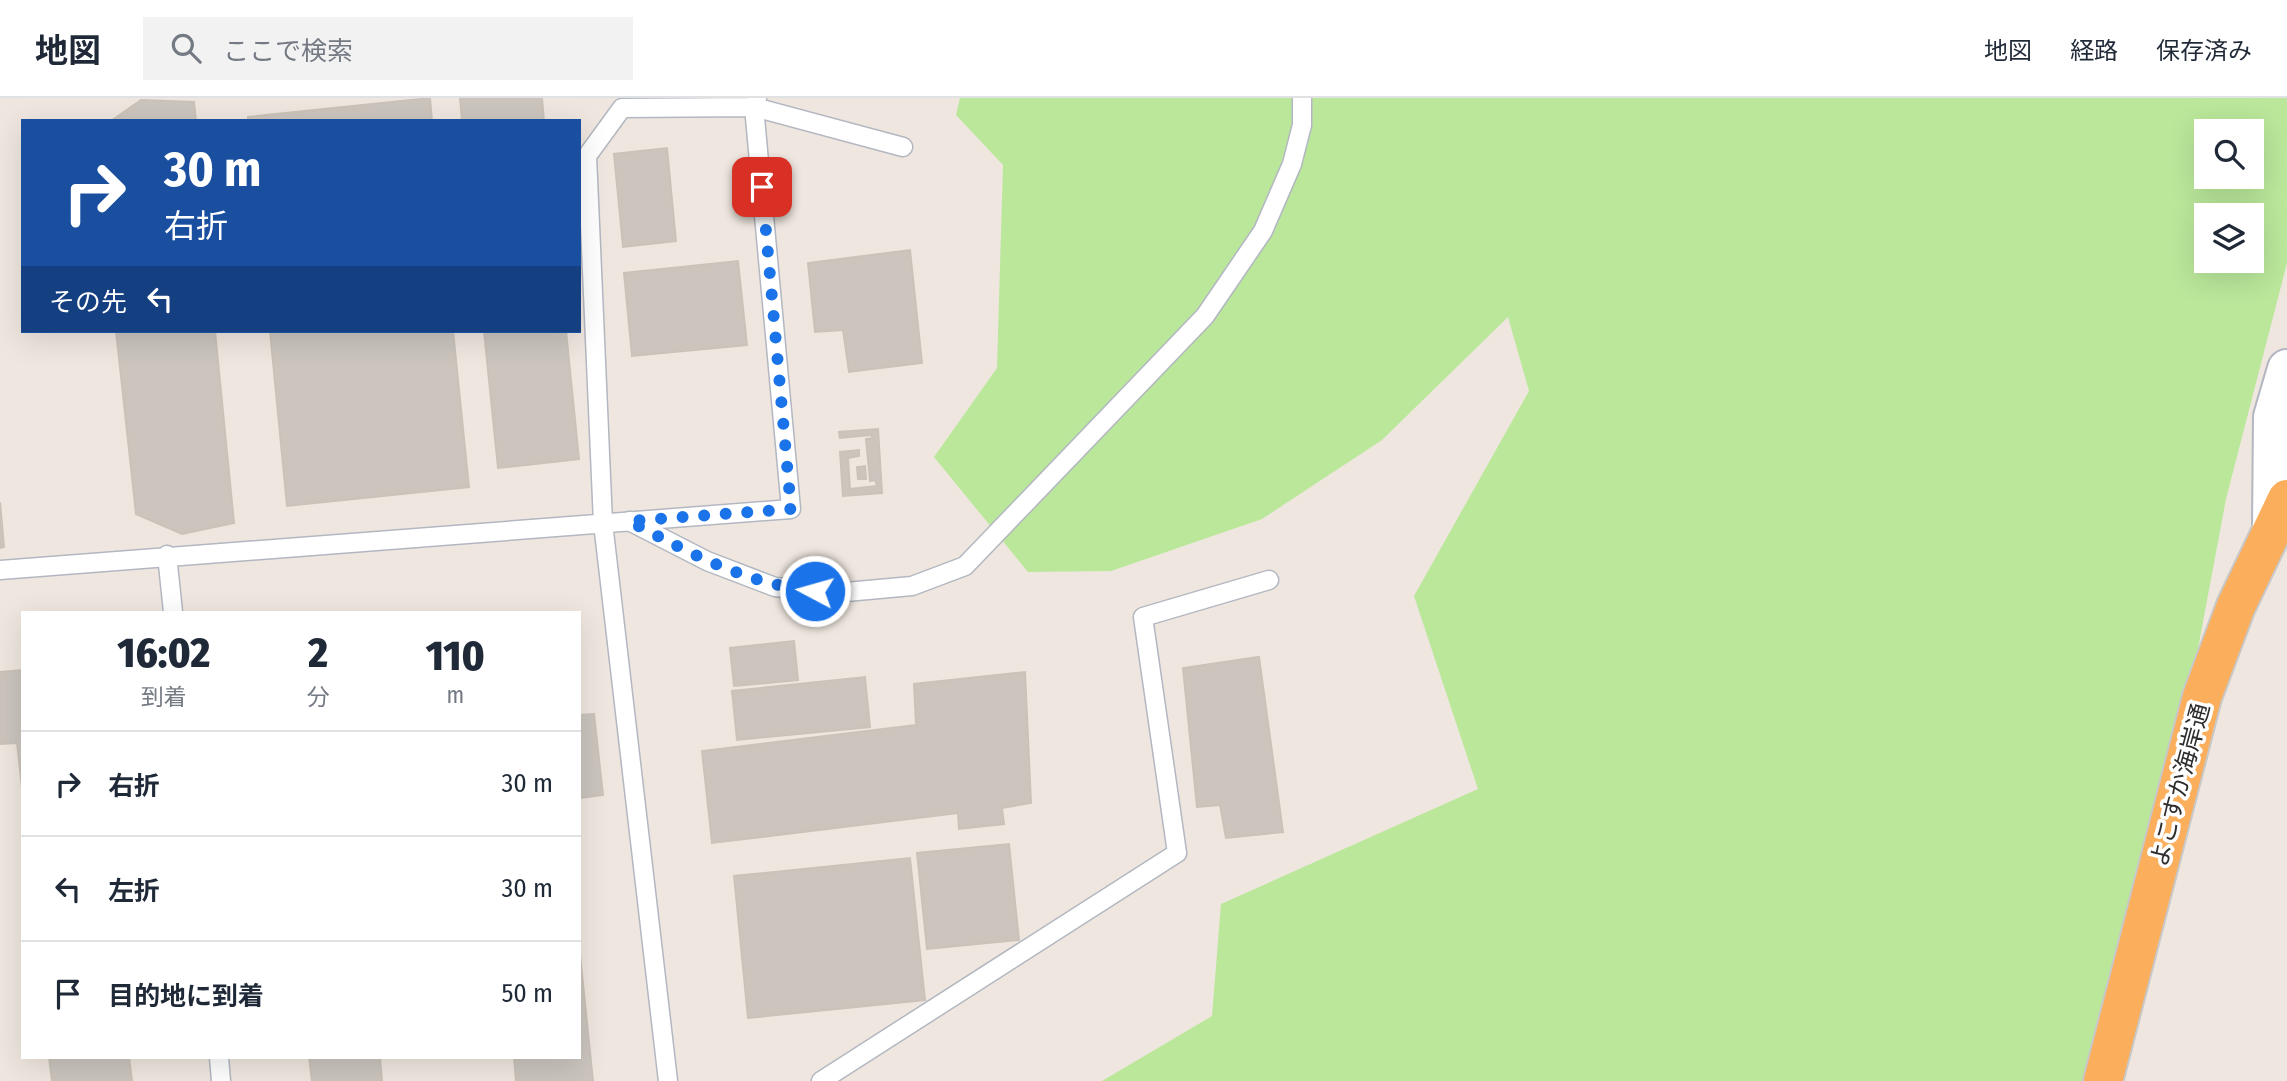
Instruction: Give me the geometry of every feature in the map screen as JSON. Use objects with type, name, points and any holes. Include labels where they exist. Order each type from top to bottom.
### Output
[{"type":"highway","name":"よこすか海岸通","points":[[2103,1081],[2203,697],[2236,606],[2279,512]]},
{"type":"main road","points":[[2279,512],[2273,417],[2287,369]]},
{"type":"lane","points":[[629,521],[707,561],[775,587],[835,593],[912,586],[965,566],[1205,316],[1263,231],[1292,164],[1302,125],[1302,98]]},
{"type":"lane","points":[[0,570],[167,555],[791,509],[756,102]]},
{"type":"lane","points":[[668,1081],[603,523],[587,156],[622,108],[756,102],[904,147]]},
{"type":"lane","points":[[167,555],[173,611]]},
{"type":"lane","points":[[821,1081],[1177,853],[1143,617],[1269,580]]},
{"type":"lane","points":[[219,1059],[221,1081]]},
{"type":"green space","points":[[960,98],[2287,98],[2287,263],[2226,499],[2117,1081],[1102,1081],[1212,1016],[1221,904],[1478,789],[1414,596],[1529,391],[1508,317],[1382,440],[1262,519],[1111,571],[1028,572],[934,457],[997,368],[1003,165],[956,115]]},
{"type":"building","points":[[430,98],[432,119],[248,119]]},
{"type":"building","points":[[460,98],[542,98],[544,119],[462,119]]},
{"type":"building","points":[[141,100],[194,102],[196,119],[114,119]]},
{"type":"building","points":[[667,148],[676,241],[623,247],[614,154]]},
{"type":"building","points":[[910,250],[922,363],[849,372],[843,330],[815,332],[808,263]]},
{"type":"building","points":[[738,261],[747,345],[632,356],[624,273]]},
{"type":"building","points":[[116,333],[215,333],[234,523],[182,534],[136,514]]},
{"type":"building","points":[[270,333],[453,333],[469,487],[287,506]]},
{"type":"building","points":[[484,333],[566,333],[579,459],[498,468]]},
{"type":"building","points":[[878,429],[882,493],[843,496],[840,452],[859,450],[859,456],[848,458],[850,489],[877,486],[875,480],[870,481],[866,439],[873,438],[871,435],[840,438],[839,432]]},
{"type":"building","points":[[865,466],[866,479],[858,479],[857,467]]},
{"type":"building","points":[[0,502],[4,547],[0,548]]},
{"type":"building","points":[[794,641],[798,680],[734,686],[730,648]]},
{"type":"building","points":[[1259,657],[1283,832],[1226,838],[1220,805],[1197,807],[1183,668]]},
{"type":"building","points":[[21,670],[21,778],[17,743],[0,744],[0,672]]},
{"type":"building","points":[[1025,672],[1031,803],[1002,808],[1004,824],[959,829],[958,813],[712,843],[702,751],[916,725],[914,684]]},
{"type":"building","points":[[865,677],[870,727],[737,740],[732,691]]},
{"type":"building","points":[[594,714],[603,795],[581,798],[581,715]]},
{"type":"building","points":[[1009,844],[1019,940],[927,949],[917,853]]},
{"type":"building","points":[[910,858],[925,1000],[748,1018],[734,876]]},
{"type":"building","points":[[581,964],[593,1081],[516,1081],[514,1059],[581,1059]]},
{"type":"building","points":[[49,1059],[129,1059],[132,1081],[52,1081]]},
{"type":"building","points":[[309,1059],[380,1059],[382,1081],[312,1081]]},
{"type":"route","points":[[762,187],[791,509],[629,521],[707,561],[775,587],[815,591]]}]
